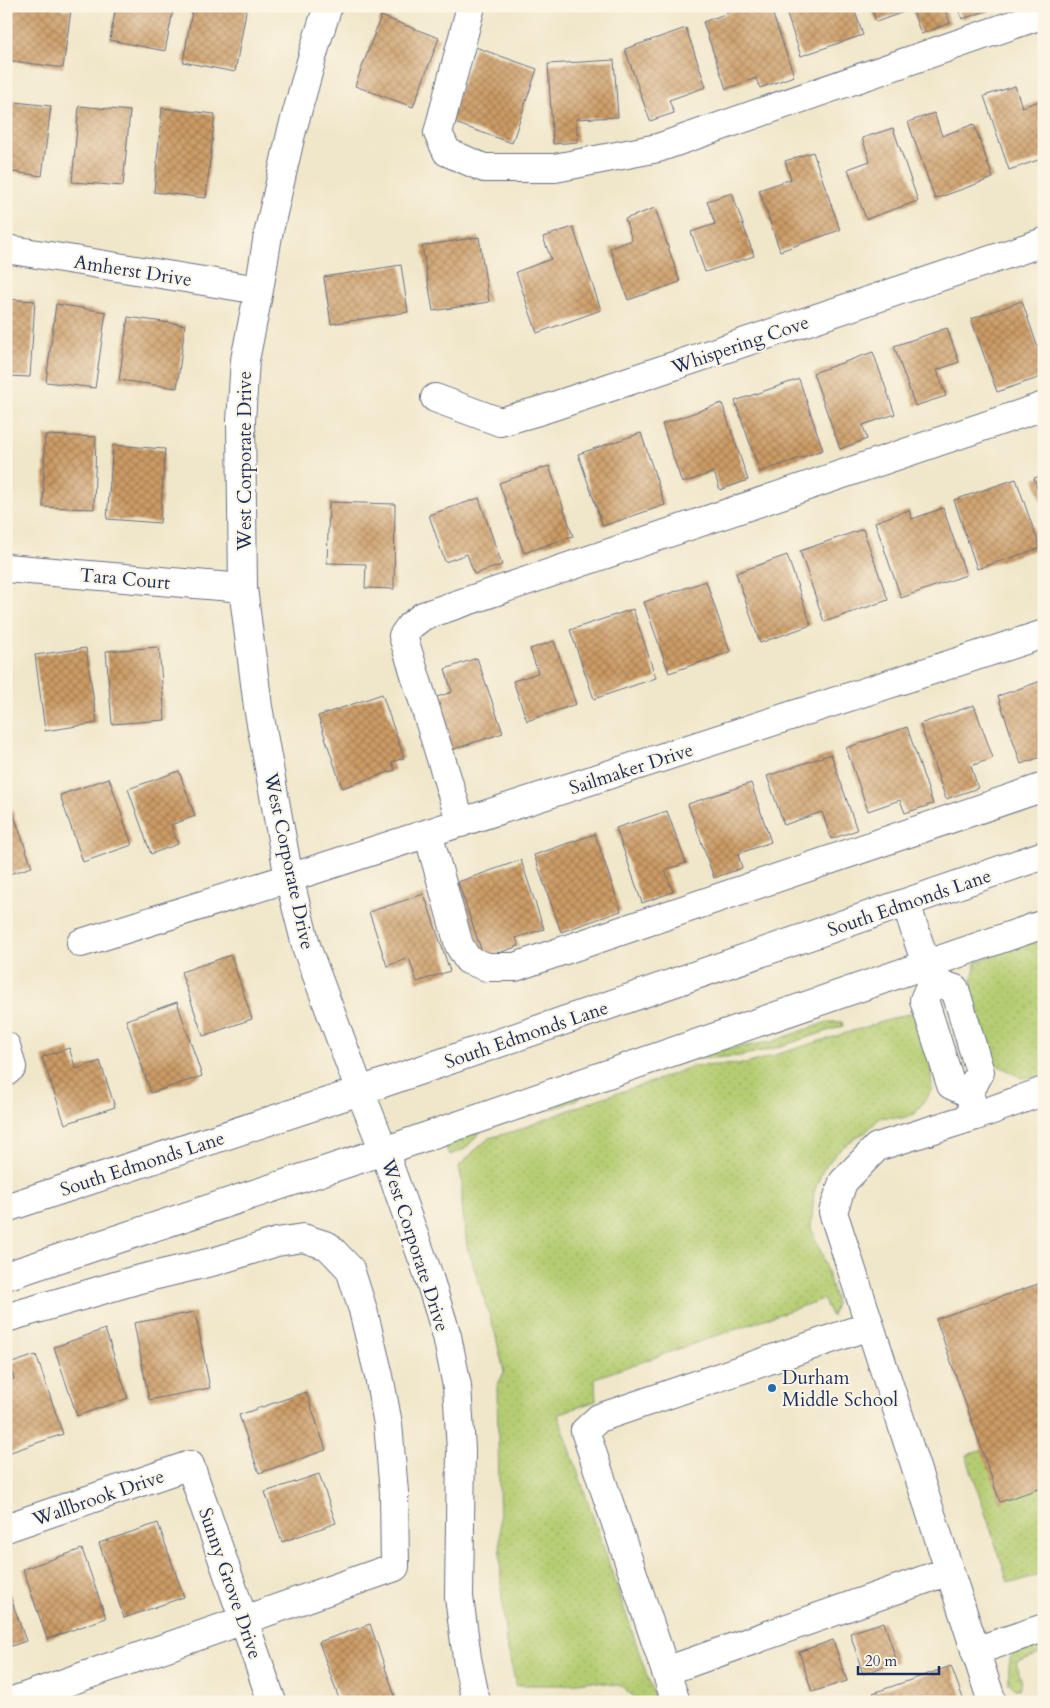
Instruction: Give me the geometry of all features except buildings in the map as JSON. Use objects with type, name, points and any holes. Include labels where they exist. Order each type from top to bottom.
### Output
[{"type":"street","name":"West Corporate Drive","points":[[328,6],[291,134],[268,235],[245,360],[241,421],[244,588],[258,707],[289,878],[307,949],[384,1151],[427,1271],[447,1336],[457,1386],[461,1450],[459,1597],[467,1658],[476,1702]]},
{"type":"street","points":[[471,6],[438,133],[447,152],[484,168],[555,168],[658,148],[1044,14]]},
{"type":"street","name":"Whispering Cove","points":[[435,398],[500,422],[542,410],[1044,242]]},
{"type":"street","name":"Amherst Drive","points":[[6,249],[259,290]]},
{"type":"street","points":[[461,823],[403,636],[410,626],[422,616],[1044,406]]},
{"type":"street","name":"Tara Court","points":[[6,568],[244,588]]},
{"type":"street","name":"Sailmaker Drive","points":[[82,943],[461,823],[1044,634]]},
{"type":"street","points":[[428,833],[459,944],[468,960],[487,967],[515,967],[1044,786]]},
{"type":"street","name":"South Edmonds Lane","points":[[6,1208],[360,1091],[1044,855]]},
{"type":"street","points":[[906,903],[929,973],[955,990],[980,1072],[972,1104]]},
{"type":"street","points":[[6,1276],[929,973],[1044,924]]},
{"type":"street","points":[[6,1046],[12,1067],[6,1072]]},
{"type":"street","points":[[992,1702],[833,1212],[843,1182],[877,1147],[972,1104],[1044,1091]]},
{"type":"street","points":[[6,1318],[136,1280],[216,1261],[278,1242],[303,1238],[328,1246],[350,1269],[363,1310],[388,1424],[394,1492],[395,1567],[10,1702]]},
{"type":"street","points":[[676,1702],[585,1431],[599,1418],[870,1326]]},
{"type":"street","name":"Sunny Grove Drive","points":[[190,1465],[272,1702]]},
{"type":"street","name":"Wallbrook Drive","points":[[6,1528],[190,1465]]},
{"type":"street","points":[[666,1671],[949,1571]]},
{"type":"street","points":[[975,1651],[1044,1628]]},
{"type":"green space","points":[[1044,935],[1044,1076],[1022,1078],[992,1062],[981,1021],[975,1009],[971,986],[976,962],[1021,943],[1029,944]]},
{"type":"green space","points":[[917,1011],[930,1051],[932,1089],[915,1114],[902,1118],[881,1117],[866,1132],[856,1137],[837,1152],[823,1170],[814,1192],[811,1228],[822,1254],[836,1303],[832,1317],[823,1299],[595,1378],[596,1401],[558,1414],[656,1702],[640,1702],[621,1686],[591,1681],[565,1685],[516,1685],[506,1642],[501,1585],[497,1386],[504,1372],[495,1333],[467,1246],[459,1166],[489,1138],[515,1131],[598,1099],[652,1082],[693,1066],[746,1064]]},
{"type":"green space","points":[[827,1022],[842,1022],[843,1026],[772,1049],[739,1056],[694,1059],[588,1094],[564,1105],[482,1130],[465,1149],[450,1155],[444,1145],[448,1138],[700,1053],[771,1042]]},
{"type":"green space","points":[[984,1450],[1044,1484],[1044,1573],[1019,1582],[1008,1582],[966,1455]]},
{"type":"green space","points":[[1044,1629],[1044,1652],[1016,1663],[1022,1682],[1019,1689],[1015,1689],[1009,1683],[1012,1655],[1015,1649]]},
{"type":"place","name":"Durham Middle School","points":[[772,1388]]}]
